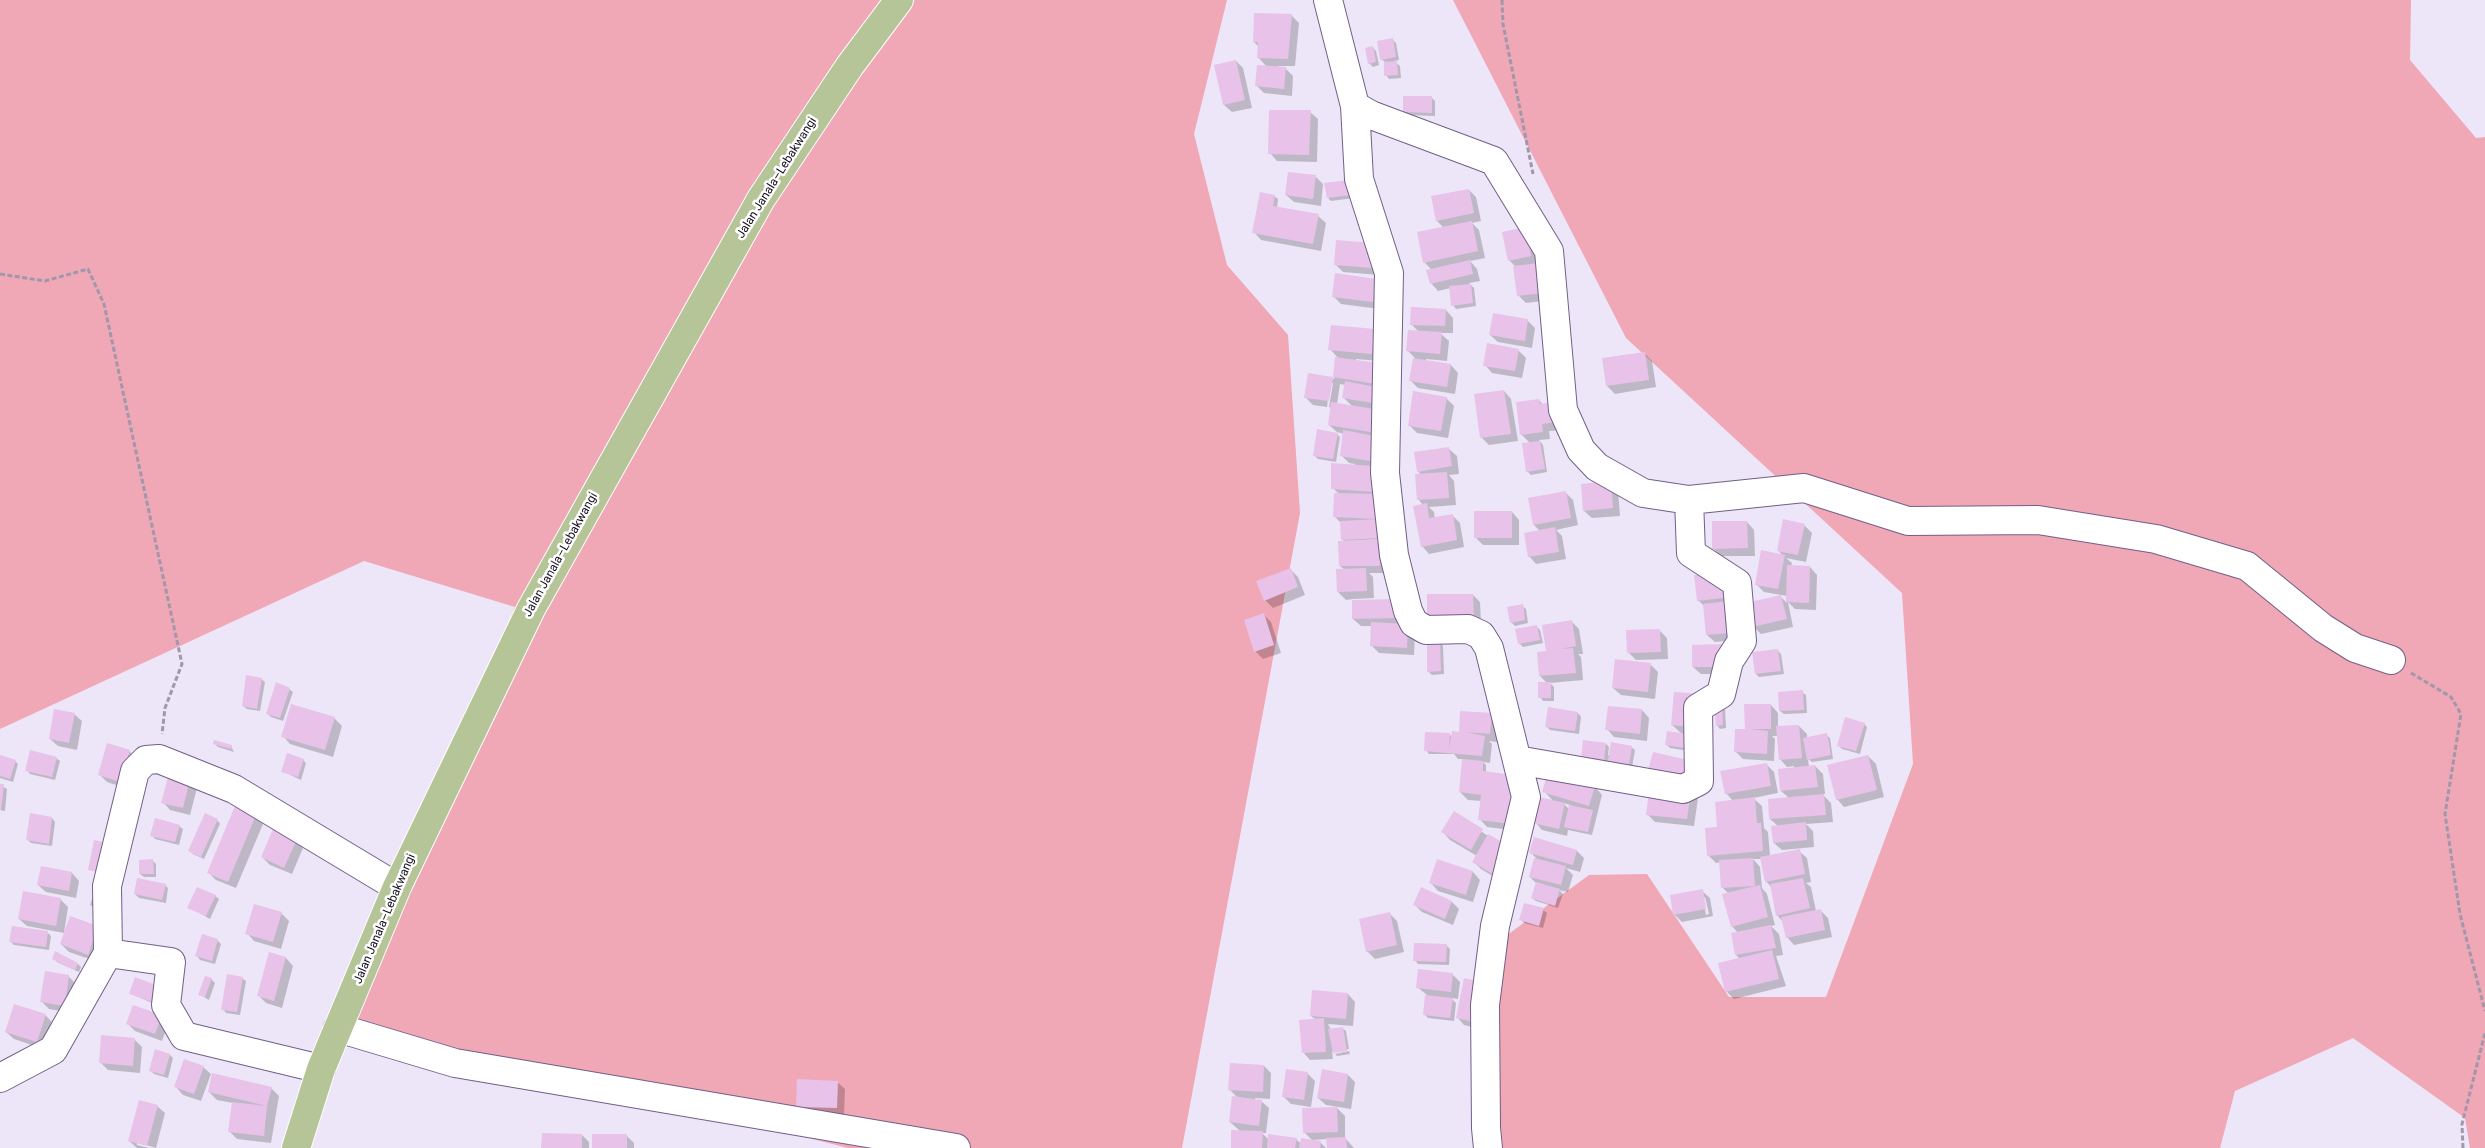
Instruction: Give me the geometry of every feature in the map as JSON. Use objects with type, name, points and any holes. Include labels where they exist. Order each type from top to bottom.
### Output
[{"type":"main road","name":"Jalan Janala–Lebakwangi","points":[[296,1148],[321,1069],[397,887],[531,609],[761,199],[849,67],[899,0]]},
{"type":"street","points":[[1328,0],[1355,106],[1359,178],[1389,273],[1385,474],[1394,556],[1408,611],[1414,623],[1426,630],[1468,629],[1481,635],[1490,648],[1526,797],[1495,926],[1485,1005],[1486,1128],[1488,1148]]},
{"type":"street","points":[[1355,106],[1371,115],[1494,161],[1549,251],[1562,410],[1580,450],[1597,468],[1642,494],[1689,500],[1804,488],[1908,521],[2038,520],[2156,539],[2247,566],[2323,628],[2355,648],[2391,660]]},
{"type":"street","points":[[1517,760],[1683,789],[1699,782],[1698,708],[1721,694],[1729,661],[1742,641],[1737,583],[1692,553],[1689,500]]},
{"type":"street","points":[[0,1078],[53,1050],[108,953],[108,886],[135,771],[146,760],[159,759],[234,789],[397,887]]},
{"type":"street","points":[[108,953],[171,962],[166,1005],[184,1036],[321,1069]]},
{"type":"street","points":[[338,1028],[455,1064],[956,1148]]},
{"type":"path","points":[[1502,0],[1503,24],[1534,175]]},
{"type":"path","points":[[0,274],[45,281],[88,269],[104,304],[182,664],[165,708],[159,759]]},
{"type":"path","points":[[2391,660],[2451,696],[2461,714],[2445,814],[2460,914],[2485,1011]]},
{"type":"path","points":[[2463,1148],[2462,1124],[2485,1033]]},
{"type":"shaded area","points":[[0,0],[1227,0],[1194,134],[1227,265],[1288,335],[1300,513],[1182,1148],[848,1148],[353,1022],[515,607],[364,561],[0,729]]},
{"type":"shaded area","points":[[1453,0],[2411,0],[2410,60],[2476,138],[2485,137],[2485,1148],[2470,1148],[2465,1118],[2353,1038],[2235,1091],[2220,1148],[1490,1148],[1480,955],[1589,875],[1647,874],[1729,997],[1826,997],[1913,764],[1902,593],[1626,338]]},
{"type":"building","points":[[1254,13],[1292,14],[1288,59],[1257,58],[1258,42],[1253,42]]},
{"type":"building","points":[[1393,38],[1396,57],[1380,60],[1377,41]]},
{"type":"building","points":[[1373,46],[1376,62],[1368,64],[1365,48]]},
{"type":"building","points":[[1236,60],[1245,100],[1223,105],[1214,65]]},
{"type":"building","points":[[1397,61],[1398,75],[1384,76],[1384,62]]},
{"type":"building","points":[[1257,65],[1286,67],[1284,89],[1255,86]]},
{"type":"building","points":[[1403,96],[1432,96],[1432,113],[1403,112]]},
{"type":"building","points":[[1269,110],[1311,110],[1309,155],[1268,154]]},
{"type":"building","points":[[1288,172],[1316,175],[1313,199],[1285,195]]},
{"type":"building","points":[[1349,180],[1351,195],[1327,198],[1324,183]]},
{"type":"building","points":[[1469,189],[1474,213],[1436,221],[1431,196]]},
{"type":"building","points":[[1260,192],[1275,195],[1273,206],[1319,214],[1313,244],[1252,233]]},
{"type":"building","points":[[1472,221],[1478,251],[1423,263],[1417,232]]},
{"type":"building","points":[[1526,227],[1531,256],[1508,261],[1502,232]]},
{"type":"building","points":[[1336,240],[1374,243],[1372,268],[1334,265]]},
{"type":"building","points":[[1470,260],[1473,274],[1430,284],[1426,270]]},
{"type":"building","points":[[1548,262],[1552,292],[1517,296],[1513,266]]},
{"type":"building","points":[[1335,273],[1376,279],[1373,302],[1332,297]]},
{"type":"building","points":[[1471,284],[1473,303],[1451,306],[1449,286]]},
{"type":"building","points":[[1411,307],[1446,309],[1445,326],[1410,325]]},
{"type":"building","points":[[1493,313],[1528,319],[1525,341],[1489,335]]},
{"type":"building","points":[[1331,325],[1375,329],[1372,354],[1328,350]]},
{"type":"building","points":[[1408,330],[1442,332],[1440,354],[1406,351]]},
{"type":"building","points":[[1487,343],[1519,349],[1515,371],[1483,366]]},
{"type":"building","points":[[1645,352],[1649,380],[1606,386],[1602,358]]},
{"type":"building","points":[[1335,357],[1378,363],[1375,384],[1333,377]]},
{"type":"building","points":[[1413,358],[1451,364],[1447,387],[1409,381]]},
{"type":"building","points":[[1308,373],[1333,377],[1329,401],[1304,398]]},
{"type":"building","points":[[1345,381],[1381,388],[1379,404],[1342,398]]},
{"type":"building","points":[[1504,390],[1511,434],[1480,438],[1474,394]]},
{"type":"building","points":[[1413,391],[1447,397],[1441,431],[1408,426]]},
{"type":"building","points":[[1539,399],[1540,404],[1555,402],[1557,422],[1542,424],[1543,432],[1520,435],[1516,402]]},
{"type":"building","points":[[1331,402],[1380,410],[1376,433],[1328,425]]},
{"type":"building","points":[[1317,429],[1338,433],[1333,459],[1313,456]]},
{"type":"building","points":[[1343,430],[1380,437],[1376,462],[1340,456]]},
{"type":"building","points":[[1540,441],[1545,469],[1526,472],[1522,443]]},
{"type":"building","points":[[1449,447],[1452,466],[1417,472],[1414,452]]},
{"type":"building","points":[[1331,463],[1374,466],[1375,492],[1331,489]]},
{"type":"building","points":[[1447,472],[1449,498],[1417,500],[1415,474]]},
{"type":"building","points":[[1611,481],[1613,508],[1583,511],[1581,484]]},
{"type":"building","points":[[1566,491],[1571,518],[1533,525],[1528,498]]},
{"type":"building","points":[[1334,493],[1379,494],[1378,519],[1333,517]]},
{"type":"building","points":[[1427,503],[1429,518],[1453,514],[1457,540],[1421,547],[1413,506]]},
{"type":"building","points":[[1474,511],[1512,511],[1512,538],[1474,538]]},
{"type":"building","points":[[1380,519],[1381,538],[1341,540],[1340,521]]},
{"type":"building","points":[[1783,519],[1805,524],[1798,555],[1777,551]]},
{"type":"building","points":[[1712,521],[1747,521],[1748,548],[1712,549]]},
{"type":"building","points":[[1555,527],[1559,552],[1528,557],[1524,533]]},
{"type":"building","points":[[1378,539],[1380,566],[1339,566],[1338,541]]},
{"type":"building","points":[[1761,550],[1785,555],[1778,589],[1755,585]]},
{"type":"building","points":[[1787,565],[1810,566],[1809,603],[1786,602]]},
{"type":"building","points":[[1291,568],[1298,587],[1264,601],[1256,581]]},
{"type":"building","points":[[1366,568],[1367,591],[1337,592],[1336,569]]},
{"type":"building","points":[[1727,570],[1731,597],[1697,601],[1694,575]]},
{"type":"building","points":[[1427,594],[1473,594],[1474,617],[1427,618]]},
{"type":"building","points":[[1781,595],[1787,619],[1752,627],[1746,603]]},
{"type":"building","points":[[1397,599],[1397,618],[1352,619],[1352,600]]},
{"type":"building","points":[[1738,600],[1741,632],[1706,635],[1703,604]]},
{"type":"building","points":[[1523,604],[1525,620],[1510,623],[1507,607]]},
{"type":"building","points":[[1264,613],[1274,645],[1254,652],[1244,620]]},
{"type":"building","points":[[1572,620],[1576,646],[1560,649],[1573,648],[1576,673],[1539,676],[1537,652],[1546,651],[1542,625]]},
{"type":"building","points":[[1371,622],[1408,624],[1407,648],[1370,646]]},
{"type":"building","points":[[1537,625],[1540,640],[1518,644],[1515,629]]},
{"type":"building","points":[[1660,629],[1661,652],[1627,653],[1626,630]]},
{"type":"building","points":[[1427,641],[1440,641],[1441,671],[1427,672]]},
{"type":"building","points":[[1724,644],[1725,667],[1692,667],[1692,645]]},
{"type":"building","points":[[1778,649],[1781,671],[1755,674],[1752,652]]},
{"type":"building","points":[[1615,659],[1651,663],[1648,692],[1612,688]]},
{"type":"building","points":[[246,675],[262,678],[257,709],[242,706]]},
{"type":"building","points":[[276,682],[290,688],[280,718],[266,714]]},
{"type":"building","points":[[1538,682],[1551,682],[1551,698],[1538,698]]},
{"type":"building","points":[[1803,690],[1804,710],[1779,711],[1778,692]]},
{"type":"building","points":[[1674,692],[1704,694],[1702,728],[1671,725]]},
{"type":"building","points":[[291,704],[335,717],[325,750],[281,737]]},
{"type":"building","points":[[1714,704],[1722,704],[1723,725],[1716,726]]},
{"type":"building","points":[[1744,704],[1771,704],[1771,729],[1750,729],[1768,731],[1767,754],[1734,752],[1735,729],[1745,729]]},
{"type":"building","points":[[1608,706],[1642,709],[1640,734],[1605,730]]},
{"type":"building","points":[[1548,707],[1578,712],[1575,731],[1545,727]]},
{"type":"building","points":[[54,709],[75,713],[69,743],[49,739]]},
{"type":"building","points":[[1460,711],[1492,713],[1490,734],[1466,732],[1485,736],[1482,756],[1424,751],[1425,732],[1450,733],[1449,749],[1452,731],[1459,732]]},
{"type":"building","points":[[1845,717],[1865,723],[1856,751],[1837,746]]},
{"type":"building","points":[[1799,725],[1802,758],[1779,760],[1776,726]]},
{"type":"building","points":[[1667,731],[1700,736],[1698,750],[1665,745]]},
{"type":"building","points":[[1827,733],[1831,755],[1807,760],[1803,738]]},
{"type":"building","points":[[214,740],[232,745],[231,749],[213,744]]},
{"type":"building","points":[[1583,740],[1606,743],[1604,761],[1581,759]]},
{"type":"building","points":[[1611,742],[1632,746],[1629,765],[1608,761]]},
{"type":"building","points":[[107,743],[130,750],[120,782],[98,775]]},
{"type":"building","points":[[30,750],[57,757],[52,777],[25,771]]},
{"type":"building","points":[[1653,752],[1701,763],[1696,785],[1647,774]]},
{"type":"building","points":[[287,753],[304,759],[298,777],[281,772]]},
{"type":"building","points":[[0,755],[16,760],[10,779],[0,776]]},
{"type":"building","points":[[1868,755],[1877,790],[1836,800],[1827,765]]},
{"type":"building","points":[[1462,759],[1483,761],[1483,771],[1513,775],[1511,798],[1515,799],[1512,824],[1478,820],[1481,795],[1459,792]]},
{"type":"building","points":[[1767,763],[1771,786],[1725,794],[1720,771]]},
{"type":"building","points":[[1815,765],[1818,787],[1780,791],[1778,769]]},
{"type":"building","points":[[1548,772],[1595,786],[1589,806],[1542,792]]},
{"type":"building","points":[[169,773],[190,779],[183,808],[161,803]]},
{"type":"building","points":[[0,784],[4,784],[1,810],[0,810]]},
{"type":"building","points":[[1650,784],[1691,790],[1687,819],[1646,815]]},
{"type":"building","points":[[1824,794],[1826,815],[1769,819],[1768,799]]},
{"type":"building","points":[[1539,797],[1565,803],[1559,829],[1533,823]]},
{"type":"building","points":[[1755,797],[1757,823],[1761,823],[1763,851],[1707,856],[1705,828],[1717,827],[1715,802]]},
{"type":"building","points":[[1569,805],[1593,810],[1588,832],[1564,827]]},
{"type":"building","points":[[235,806],[256,815],[228,882],[207,873]]},
{"type":"building","points":[[1454,811],[1483,829],[1471,850],[1441,832]]},
{"type":"building","points":[[30,813],[52,817],[49,844],[26,840]]},
{"type":"building","points":[[205,813],[218,819],[201,857],[188,851]]},
{"type":"building","points":[[155,818],[180,825],[175,842],[150,836]]},
{"type":"building","points":[[1806,822],[1807,840],[1773,843],[1771,826]]},
{"type":"building","points":[[273,829],[297,839],[284,868],[261,857]]},
{"type":"building","points":[[1488,834],[1509,846],[1493,874],[1472,862]]},
{"type":"building","points":[[1534,837],[1577,850],[1573,865],[1529,853]]},
{"type":"building","points":[[94,840],[112,844],[106,874],[88,870]]},
{"type":"building","points":[[1800,849],[1805,874],[1765,882],[1760,857]]},
{"type":"building","points":[[1534,858],[1566,866],[1561,885],[1529,877]]},
{"type":"building","points":[[1753,858],[1755,886],[1721,888],[1719,860]]},
{"type":"building","points":[[153,859],[154,874],[139,874],[139,860]]},
{"type":"building","points":[[1437,859],[1473,871],[1466,895],[1429,883]]},
{"type":"building","points":[[41,866],[72,872],[69,891],[37,885]]},
{"type":"building","points":[[137,878],[166,884],[162,900],[134,894]]},
{"type":"building","points":[[1803,878],[1810,908],[1776,916],[1770,884]]},
{"type":"building","points":[[1536,882],[1560,889],[1555,906],[1531,898]]},
{"type":"building","points":[[1760,885],[1768,917],[1731,927],[1722,894]]},
{"type":"building","points":[[197,887],[216,895],[206,916],[187,908]]},
{"type":"building","points":[[1421,887],[1452,901],[1445,919],[1413,905]]},
{"type":"building","points":[[1703,889],[1706,909],[1673,915],[1670,895]]},
{"type":"building","points":[[23,891],[61,898],[56,926],[18,919]]},
{"type":"building","points":[[1524,903],[1544,908],[1539,926],[1519,920]]},
{"type":"building","points":[[254,904],[282,912],[273,942],[245,934]]},
{"type":"building","points":[[1821,909],[1825,930],[1786,938],[1781,917]]},
{"type":"building","points":[[1390,912],[1397,945],[1366,952],[1359,919]]},
{"type":"building","points":[[70,916],[98,926],[88,955],[60,944]]},
{"type":"building","points":[[1771,925],[1776,948],[1735,955],[1731,933]]},
{"type":"building","points":[[12,926],[48,931],[46,947],[9,942]]},
{"type":"building","points":[[202,934],[218,939],[212,961],[195,956]]},
{"type":"building","points":[[1414,943],[1447,944],[1446,962],[1413,961]]},
{"type":"building","points":[[1772,950],[1779,979],[1725,992],[1718,963]]},
{"type":"building","points":[[55,951],[78,963],[75,970],[52,959]]},
{"type":"building","points":[[269,952],[286,957],[274,1001],[257,996]]},
{"type":"building","points":[[1418,969],[1453,973],[1451,992],[1416,988]]},
{"type":"building","points":[[45,971],[69,975],[65,1006],[40,1002]]},
{"type":"building","points":[[227,974],[243,977],[237,1012],[221,1010]]},
{"type":"building","points":[[205,976],[212,978],[205,997],[198,995]]},
{"type":"building","points":[[135,977],[159,986],[152,1002],[129,994]]},
{"type":"building","points":[[1464,978],[1482,982],[1474,1022],[1456,1018]]},
{"type":"building","points":[[1312,990],[1348,993],[1346,1019],[1310,1016]]},
{"type":"building","points":[[1425,995],[1453,998],[1450,1018],[1423,1015]]},
{"type":"building","points":[[14,1004],[46,1014],[37,1042],[5,1032]]},
{"type":"building","points":[[133,1005],[162,1015],[155,1034],[126,1024]]},
{"type":"building","points":[[1324,1018],[1326,1052],[1302,1053],[1299,1020]]},
{"type":"building","points":[[1343,1027],[1347,1051],[1333,1053],[1328,1029]]},
{"type":"building","points":[[101,1035],[135,1038],[133,1066],[99,1063]]},
{"type":"building","points":[[155,1049],[170,1054],[164,1075],[149,1071]]},
{"type":"building","points":[[184,1059],[204,1066],[194,1094],[174,1087]]},
{"type":"building","points":[[1230,1063],[1264,1065],[1263,1092],[1228,1090]]},
{"type":"building","points":[[1286,1069],[1308,1072],[1304,1100],[1282,1097]]},
{"type":"building","points":[[1322,1069],[1348,1074],[1344,1102],[1317,1098]]},
{"type":"building","points":[[212,1073],[272,1087],[267,1106],[208,1092]]},
{"type":"building","points":[[797,1079],[838,1081],[837,1108],[796,1107]]},
{"type":"building","points":[[1232,1096],[1262,1100],[1259,1126],[1229,1122]]},
{"type":"building","points":[[139,1100],[158,1105],[147,1146],[128,1141]]},
{"type":"building","points":[[232,1102],[267,1106],[264,1136],[228,1132]]},
{"type":"building","points":[[1337,1107],[1338,1132],[1303,1133],[1302,1108]]},
{"type":"building","points":[[1231,1130],[1263,1131],[1262,1148],[1231,1148]]},
{"type":"building","points":[[542,1133],[582,1134],[582,1148],[541,1148]]},
{"type":"building","points":[[592,1134],[627,1134],[627,1148],[592,1148]]},
{"type":"building","points":[[1268,1134],[1297,1138],[1295,1148],[1267,1148]]},
{"type":"building","points":[[1346,1137],[1347,1148],[1327,1148],[1326,1138]]},
{"type":"building","points":[[1301,1138],[1321,1141],[1320,1148],[1299,1148]]}]
